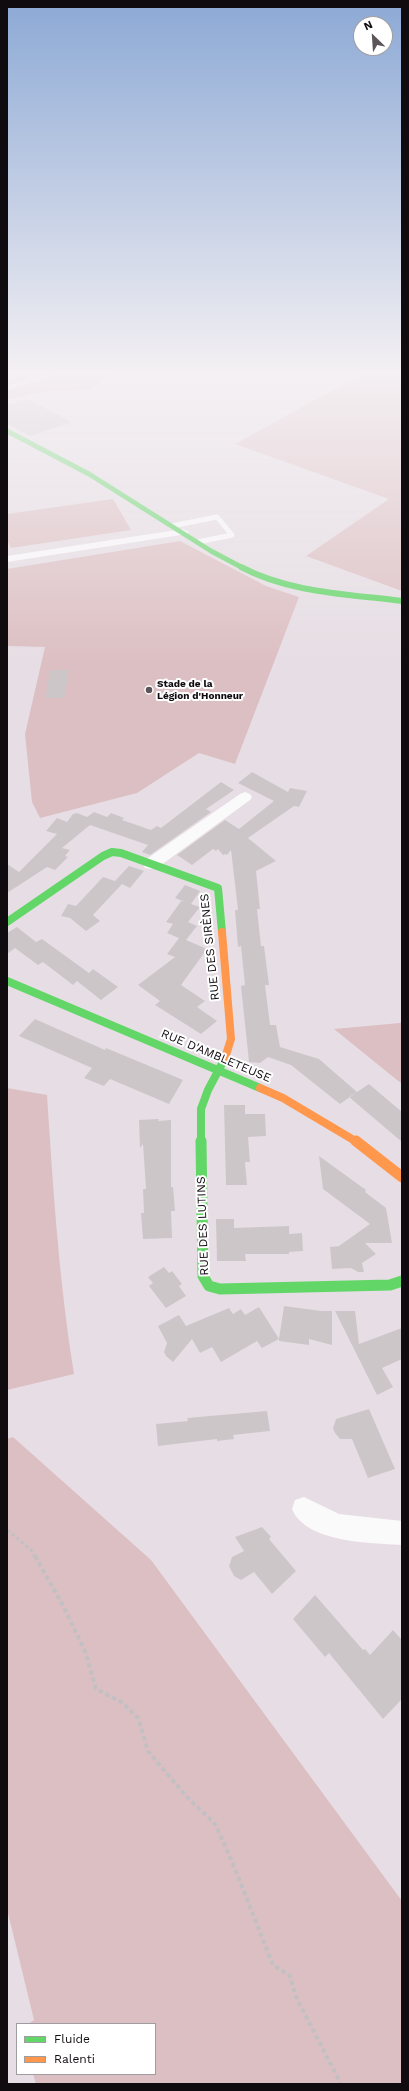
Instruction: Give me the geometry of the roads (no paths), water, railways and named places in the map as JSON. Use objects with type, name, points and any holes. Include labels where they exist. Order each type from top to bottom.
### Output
[{"type":"street","points":[[78,470],[95,478],[243,568],[281,584],[402,601]]},
{"type":"street","points":[[7,559],[183,532]]},
{"type":"street","points":[[151,864],[245,797]]},
{"type":"street","name":"RUE DES SIRÈNES","points":[[11,915],[107,854],[121,853],[218,888],[231,1039],[228,1054],[219,1070]]},
{"type":"street","name":"RUE D'AMBLETEUSE","points":[[7,981],[283,1098],[322,1120],[372,1152],[402,1178]]},
{"type":"street","name":"RUE DES LUTINS","points":[[219,1070],[205,1093],[201,1117],[203,1276],[205,1282],[214,1289],[220,1289],[390,1285],[402,1281]]},
{"type":"street","points":[[304,1510],[314,1517],[339,1528],[402,1533]]},
{"type":"lane","points":[[172,526],[217,517],[232,535],[198,542]]},
{"type":"place","name":"Stade de la Légion d'Honneur","points":[[149,690]]}]
